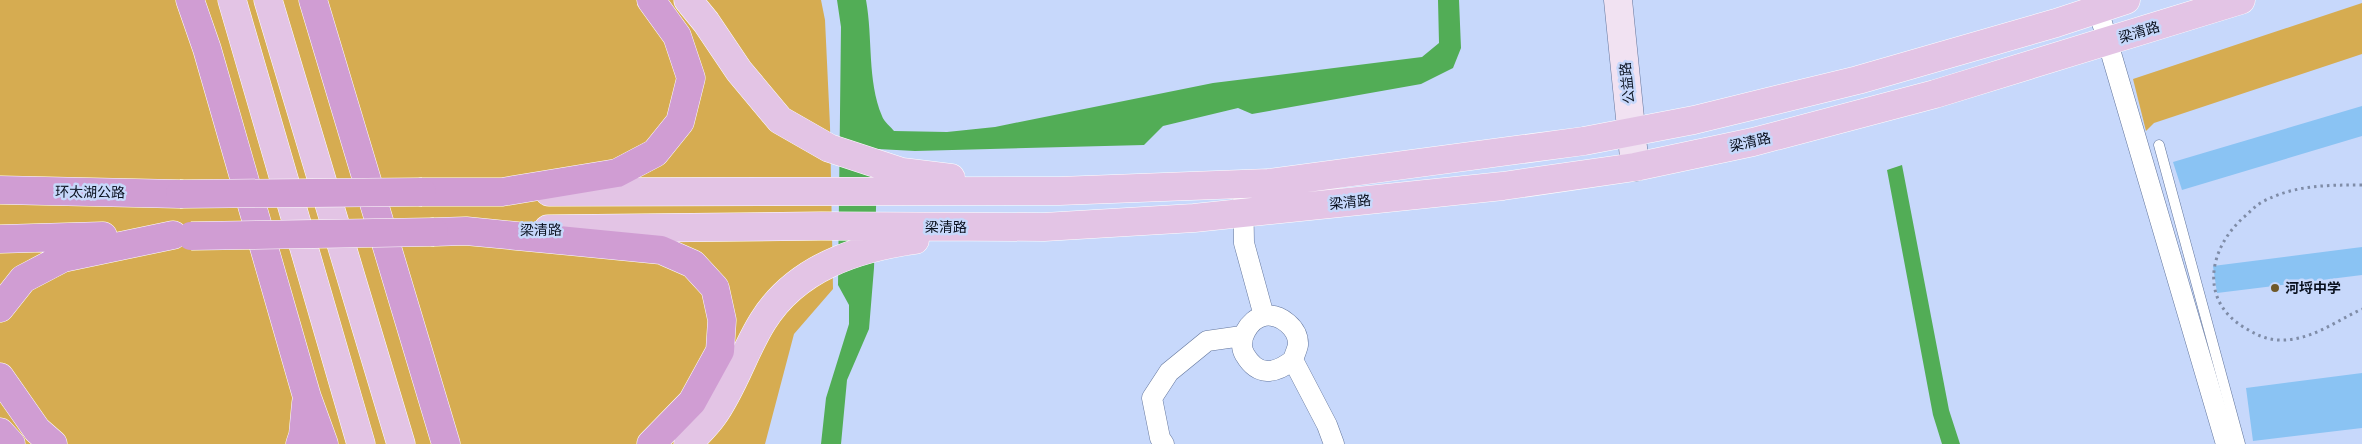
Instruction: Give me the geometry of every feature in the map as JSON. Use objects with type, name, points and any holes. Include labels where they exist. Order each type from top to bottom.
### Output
[{"type":"highway","points":[[190,0],[207,49],[307,397],[324,444]]},
{"type":"highway","points":[[313,0],[446,444]]},
{"type":"highway","points":[[324,0],[333,68]]},
{"type":"highway","points":[[502,192],[617,173],[655,154],[680,122],[691,78],[677,36],[651,0]]},
{"type":"highway","name":"环太湖公路","points":[[0,190],[180,194],[502,192]]},
{"type":"highway","points":[[466,231],[661,250],[693,264],[715,288],[722,320],[720,351],[692,402],[651,444]]},
{"type":"highway","name":"梁清路","points":[[182,235],[466,231]]},
{"type":"highway","points":[[0,238],[182,235]]},
{"type":"highway","points":[[0,308],[23,279],[63,258],[182,235]]},
{"type":"highway","points":[[0,377],[37,430],[53,444]]},
{"type":"highway","points":[[427,380],[457,436],[466,444]]},
{"type":"highway","points":[[300,444],[303,435],[307,397]]},
{"type":"highway","points":[[0,432],[11,444]]},
{"type":"main road","points":[[232,0],[361,444]]},
{"type":"main road","points":[[268,0],[402,444]]},
{"type":"main road","points":[[688,0],[706,22],[739,71],[780,120],[829,148],[901,182]]},
{"type":"main road","points":[[502,192],[817,191],[901,182],[1059,191],[1243,184],[1298,179],[1584,141],[1694,120],[1858,80],[2126,0]]},
{"type":"main road","name":"梁清路","points":[[466,231],[821,226],[1022,227],[1245,213],[1503,186],[1635,167],[1754,142],[1935,94],[2241,0]]},
{"type":"main road","points":[[688,444],[713,415],[763,321],[792,286],[831,261],[883,244],[1022,227]]},
{"type":"street","name":"公益路","points":[[1618,0],[1635,167]]},
{"type":"street","points":[[2098,9],[2226,444]]},
{"type":"street","points":[[1243,184],[1245,213],[1244,243],[1264,316]]},
{"type":"street","points":[[1264,316],[1281,318],[1293,329],[1298,344],[1293,360],[1281,370],[1265,372],[1251,365],[1243,352],[1242,336],[1250,323],[1264,316]]},
{"type":"street","points":[[1164,444],[1160,438],[1152,398],[1169,372],[1207,341],[1242,336]]},
{"type":"street","points":[[1293,360],[1328,425],[1334,444]]},
{"type":"lane","points":[[2159,144],[2240,444]]},
{"type":"path","points":[[2362,185],[2307,186],[2260,203],[2232,228],[2217,253],[2212,277],[2218,299],[2232,320],[2258,336],[2277,340],[2308,336],[2337,324],[2362,309]]},
{"type":"shaded area","points":[[0,0],[821,0],[825,20],[830,126],[833,289],[794,334],[765,444],[0,444]]},
{"type":"shaded area","points":[[837,0],[866,0],[874,88],[883,118],[894,131],[947,132],[995,127],[1213,83],[1422,57],[1439,43],[1438,0],[1459,0],[1461,48],[1453,68],[1421,84],[1252,114],[1238,108],[1163,126],[1144,145],[915,151],[878,149],[874,268],[869,329],[847,380],[841,444],[821,444],[826,398],[849,324],[849,305],[838,285],[841,27]]},
{"type":"shaded area","points":[[2362,3],[2362,54],[2154,123],[2146,131],[2133,79]]},
{"type":"shaded area","points":[[1902,165],[1949,410],[1960,444],[1942,444],[1933,415],[1887,170]]},
{"type":"building","points":[[2362,106],[2362,136],[2182,190],[2173,162]]},
{"type":"building","points":[[2362,247],[2362,275],[2217,293],[2213,266]]},
{"type":"building","points":[[2362,373],[2362,428],[2253,441],[2246,388]]},
{"type":"place","name":"河埒中学","points":[[2275,288]]}]
